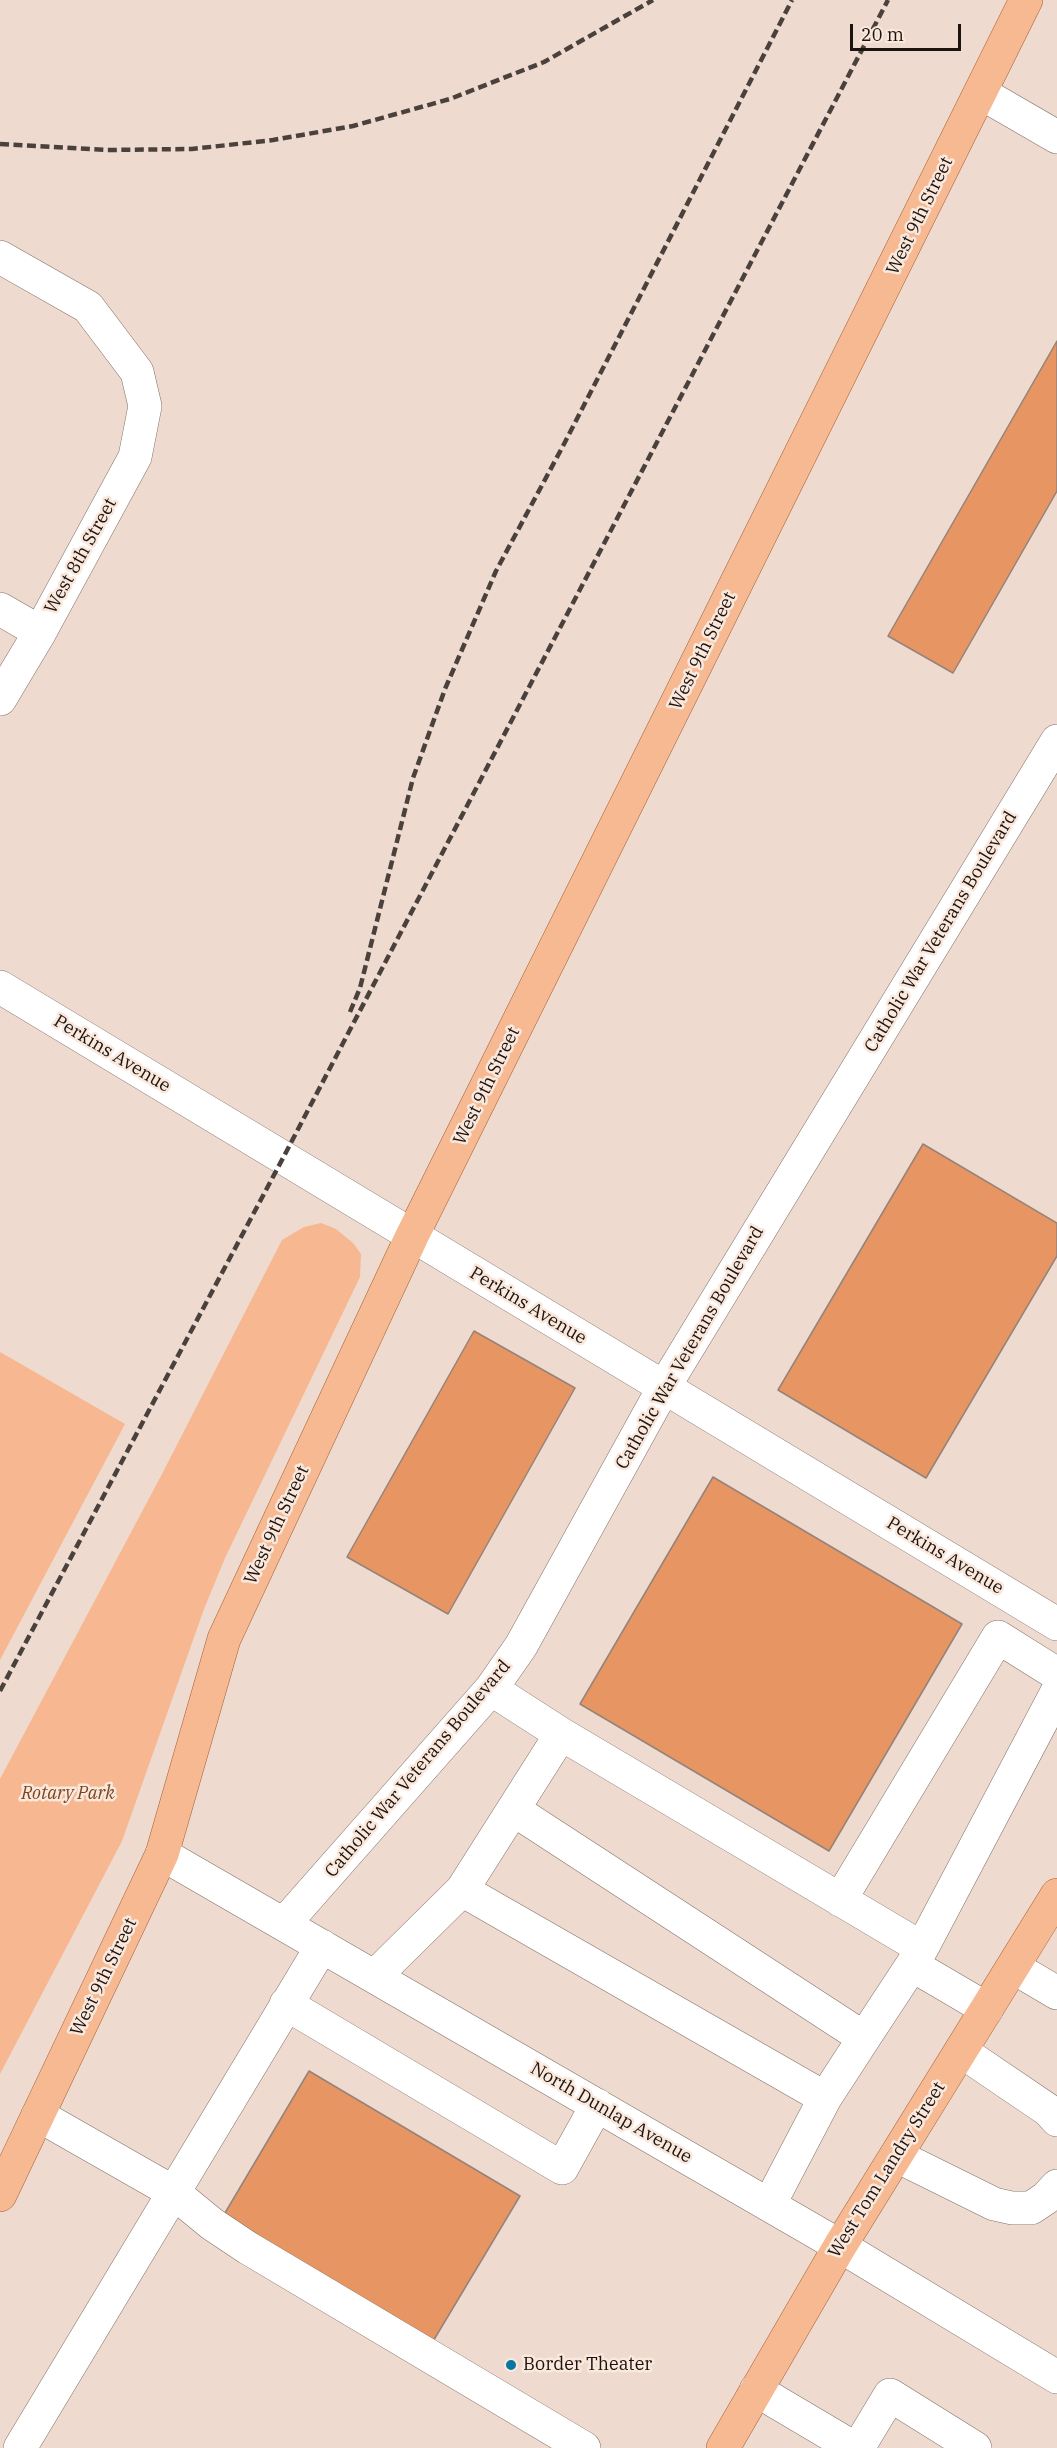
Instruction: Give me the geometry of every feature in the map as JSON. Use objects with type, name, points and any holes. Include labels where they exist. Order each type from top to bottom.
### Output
[{"type":"main road","name":"West 9th Street","points":[[0,2194],[162,1854],[224,1639],[412,1236],[1026,0]]},
{"type":"main road","name":"West Tom Landry Street","points":[[723,2448],[840,2246],[1057,1895]]},
{"type":"street","points":[[981,93],[1057,137]]},
{"type":"street","name":"West 8th Street","points":[[0,257],[88,307],[137,372],[145,406],[135,458],[40,632],[0,699]]},
{"type":"street","points":[[0,609],[40,632]]},
{"type":"street","name":"Catholic War Veterans Boulevard","points":[[284,1924],[491,1689],[521,1646],[664,1388],[1057,741]]},
{"type":"street","name":"Perkins Avenue","points":[[0,987],[1057,1624]]},
{"type":"street","points":[[840,1900],[998,1637],[1057,1674]]},
{"type":"street","points":[[491,1689],[561,1734],[840,1900],[987,2009]]},
{"type":"street","points":[[769,2205],[825,2098],[917,1957],[1057,1692]]},
{"type":"street","points":[[375,1976],[462,1890],[561,1734]]},
{"type":"street","points":[[514,1810],[864,2038]]},
{"type":"street","name":"North Dunlap Avenue","points":[[162,1854],[840,2246],[1057,2377]]},
{"type":"street","points":[[462,1890],[825,2098]]},
{"type":"street","points":[[20,2448],[322,1946]]},
{"type":"street","points":[[1013,1967],[1057,1993]]},
{"type":"street","points":[[286,2004],[562,2168],[597,2105]]},
{"type":"street","points":[[961,2051],[1048,2110],[1057,2120]]},
{"type":"street","points":[[38,2115],[173,2192],[212,2224],[248,2248],[584,2448]]},
{"type":"street","points":[[897,2156],[994,2204],[1012,2208],[1031,2208],[1046,2198],[1057,2186]]},
{"type":"street","points":[[756,2390],[856,2448],[890,2395],[975,2448]]},
{"type":"green space","name":"Rotary Park","points":[[321,1223],[336,1229],[353,1243],[361,1254],[360,1277],[225,1558],[204,1609],[122,1841],[0,2074],[0,1779],[162,1474],[282,1240],[304,1227]]},
{"type":"green space","points":[[0,1352],[125,1424],[0,1660]]},
{"type":"building","points":[[1057,341],[1057,491],[953,673],[888,636]]},
{"type":"building","points":[[923,1144],[1057,1223],[1057,1256],[926,1478],[778,1390]]},
{"type":"building","points":[[474,1331],[575,1388],[448,1614],[347,1557]]},
{"type":"building","points":[[713,1477],[962,1624],[829,1851],[580,1704]]},
{"type":"building","points":[[309,2071],[520,2196],[432,2343],[222,2218]]},
{"type":"railway","points":[[0,144],[107,150],[192,149],[273,140],[353,126],[450,99],[544,62],[653,0]]},
{"type":"railway","points":[[350,1012],[360,988],[413,778],[445,689],[496,571],[563,446],[792,0]]},
{"type":"railway","points":[[0,1691],[283,1158],[888,0]]},
{"type":"place","name":"Border Theater","points":[[511,2365]]}]
